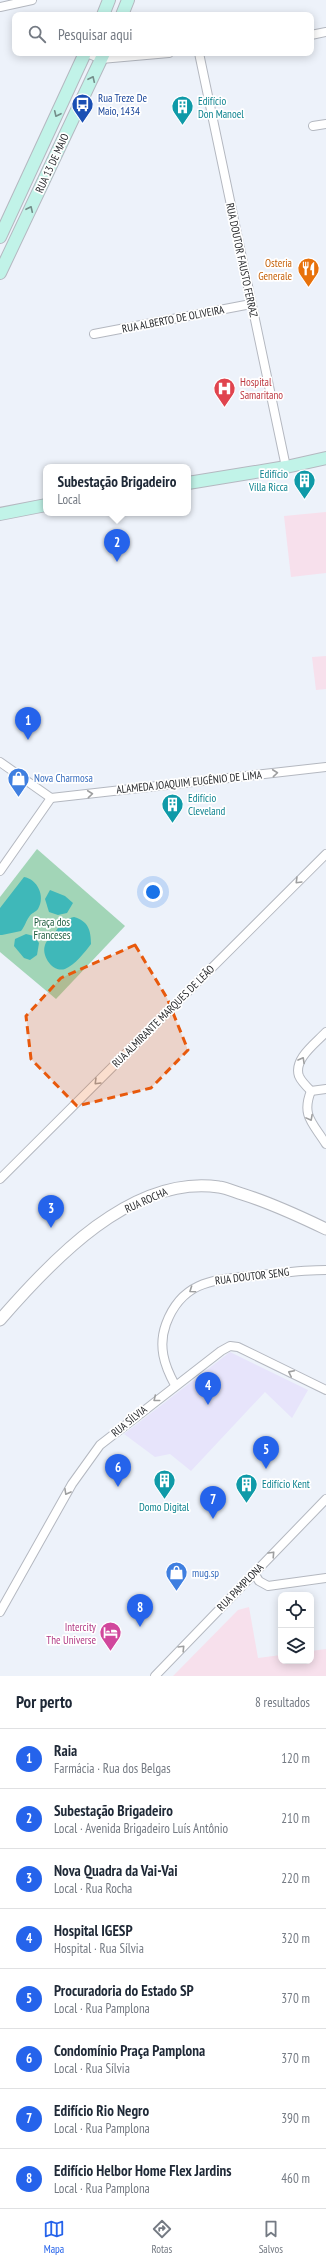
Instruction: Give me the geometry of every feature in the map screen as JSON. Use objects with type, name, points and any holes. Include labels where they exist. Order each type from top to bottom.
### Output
[{"type":"main road","points":[[104,12],[110,0]]},
{"type":"main road","points":[[123,12],[128,0]]},
{"type":"main road","name":"RUA 13 DE MAIO","points":[[0,238],[85,56]]},
{"type":"main road","name":"RUA 13 DE MAIO","points":[[1,272],[103,56]]},
{"type":"main road","points":[[191,483],[286,467],[326,458]]},
{"type":"main road","points":[[0,514],[43,506]]},
{"type":"street","points":[[0,7],[32,0]]},
{"type":"street","points":[[314,34],[326,32]]},
{"type":"street","name":"RUA DOUTOR FAUSTO FERRAZ","points":[[200,56],[286,467]]},
{"type":"street","points":[[312,126],[326,124]]},
{"type":"street","points":[[0,238],[14,244]]},
{"type":"street","name":"RUA ALBERTO DE OLIVEIRA","points":[[94,334],[251,304]]},
{"type":"street","points":[[0,762],[51,798],[0,871]]},
{"type":"street","name":"ALAMEDA JOAQUIM EUGÊNIO DE LIMA","points":[[51,798],[326,767]]},
{"type":"street","name":"RUA ALMIRANTE MARQUES DE LEÃO","points":[[0,1179],[326,854]]},
{"type":"street","points":[[311,1091],[299,1077],[298,1065],[304,1054],[326,1032]]},
{"type":"street","points":[[311,1091],[326,1089]]},
{"type":"street","points":[[311,1091],[305,1105],[307,1113],[326,1144]]},
{"type":"street","name":"RUA ROCHA","points":[[0,1320],[33,1282],[80,1239],[138,1202],[170,1189],[219,1187],[256,1198],[326,1229]]},
{"type":"street","name":"RUA DOUTOR SENG","points":[[175,1384],[166,1367],[162,1353],[164,1329],[177,1302],[193,1288],[219,1278],[326,1270]]},
{"type":"street","name":"RUA SÍLVIA","points":[[0,1612],[82,1468],[100,1445],[175,1384],[221,1351],[230,1346],[238,1347],[326,1390]]},
{"type":"street","name":"RUA PAMPLONA","points":[[155,1676],[326,1499]]},
{"type":"street","points":[[254,1573],[259,1582],[268,1586],[326,1578]]},
{"type":"highlighted area","points":[[135,945],[167,998],[188,1050],[151,1088],[77,1106],[31,1059],[26,1016],[61,978]]},
{"type":"shaded area","points":[[326,512],[326,573],[291,577],[284,516]]},
{"type":"shaded area","points":[[326,656],[326,689],[316,690],[312,657]]},
{"type":"shaded area","points":[[230,1352],[308,1390],[292,1418],[265,1392],[191,1471],[170,1454],[155,1457],[124,1434]]},
{"type":"shaded area","points":[[249,1607],[258,1658],[278,1655],[278,1664],[314,1664],[314,1651],[326,1649],[326,1676],[173,1676],[238,1610]]},
{"type":"green space","name":"Praça dos Franceses","points":[[37,849],[125,926],[56,999],[0,952],[0,897]]},
{"type":"water","points":[[24,877],[33,881],[39,889],[41,899],[38,909],[30,916],[21,931],[0,935],[0,908]]},
{"type":"water","points":[[50,890],[65,896],[73,903],[67,913],[58,915],[49,912],[45,899]]},
{"type":"water","points":[[74,917],[83,921],[88,927],[91,944],[80,958],[72,965],[61,970],[49,963],[44,949],[47,941],[62,923]]},
{"type":"water","points":[[26,934],[34,936],[39,943],[37,955],[30,960],[24,958],[14,946],[15,939]]},
{"type":"place","name":"Rua Treze De Maio, 1434","points":[[83,124]]},
{"type":"place","name":"Edifício Don Manoel","points":[[182,126]]},
{"type":"place","name":"Osteria Generale","points":[[308,288]]},
{"type":"place","name":"Hospital Samaritano","points":[[225,408]]},
{"type":"place","name":"Edifício Villa Ricca","points":[[304,500]]},
{"type":"place","name":"Subestação Brigadeiro","points":[[117,562]]},
{"type":"place","name":"Raia","points":[[28,740]]},
{"type":"place","name":"Nova Charmosa","points":[[18,798]]},
{"type":"place","name":"Edifício Cleveland","points":[[173,824]]},
{"type":"place","name":"Nova Quadra da Vai-Vai","points":[[51,1228]]},
{"type":"place","name":"Hospital IGESP","points":[[208,1405]]},
{"type":"place","name":"Procuradoria do Estado SP","points":[[266,1469]]},
{"type":"place","name":"Condomínio Praça Pamplona","points":[[118,1487]]},
{"type":"place","name":"Domo Digital","points":[[164,1500]]},
{"type":"place","name":"Edifício Kent","points":[[246,1504]]},
{"type":"place","name":"Edifício Rio Negro","points":[[213,1519]]},
{"type":"place","name":"mug.sp","points":[[176,1592]]},
{"type":"place","name":"Edifício Helbor Home Flex Jardins","points":[[140,1627]]},
{"type":"place","name":"Intercity The Universe","points":[[111,1652]]}]
